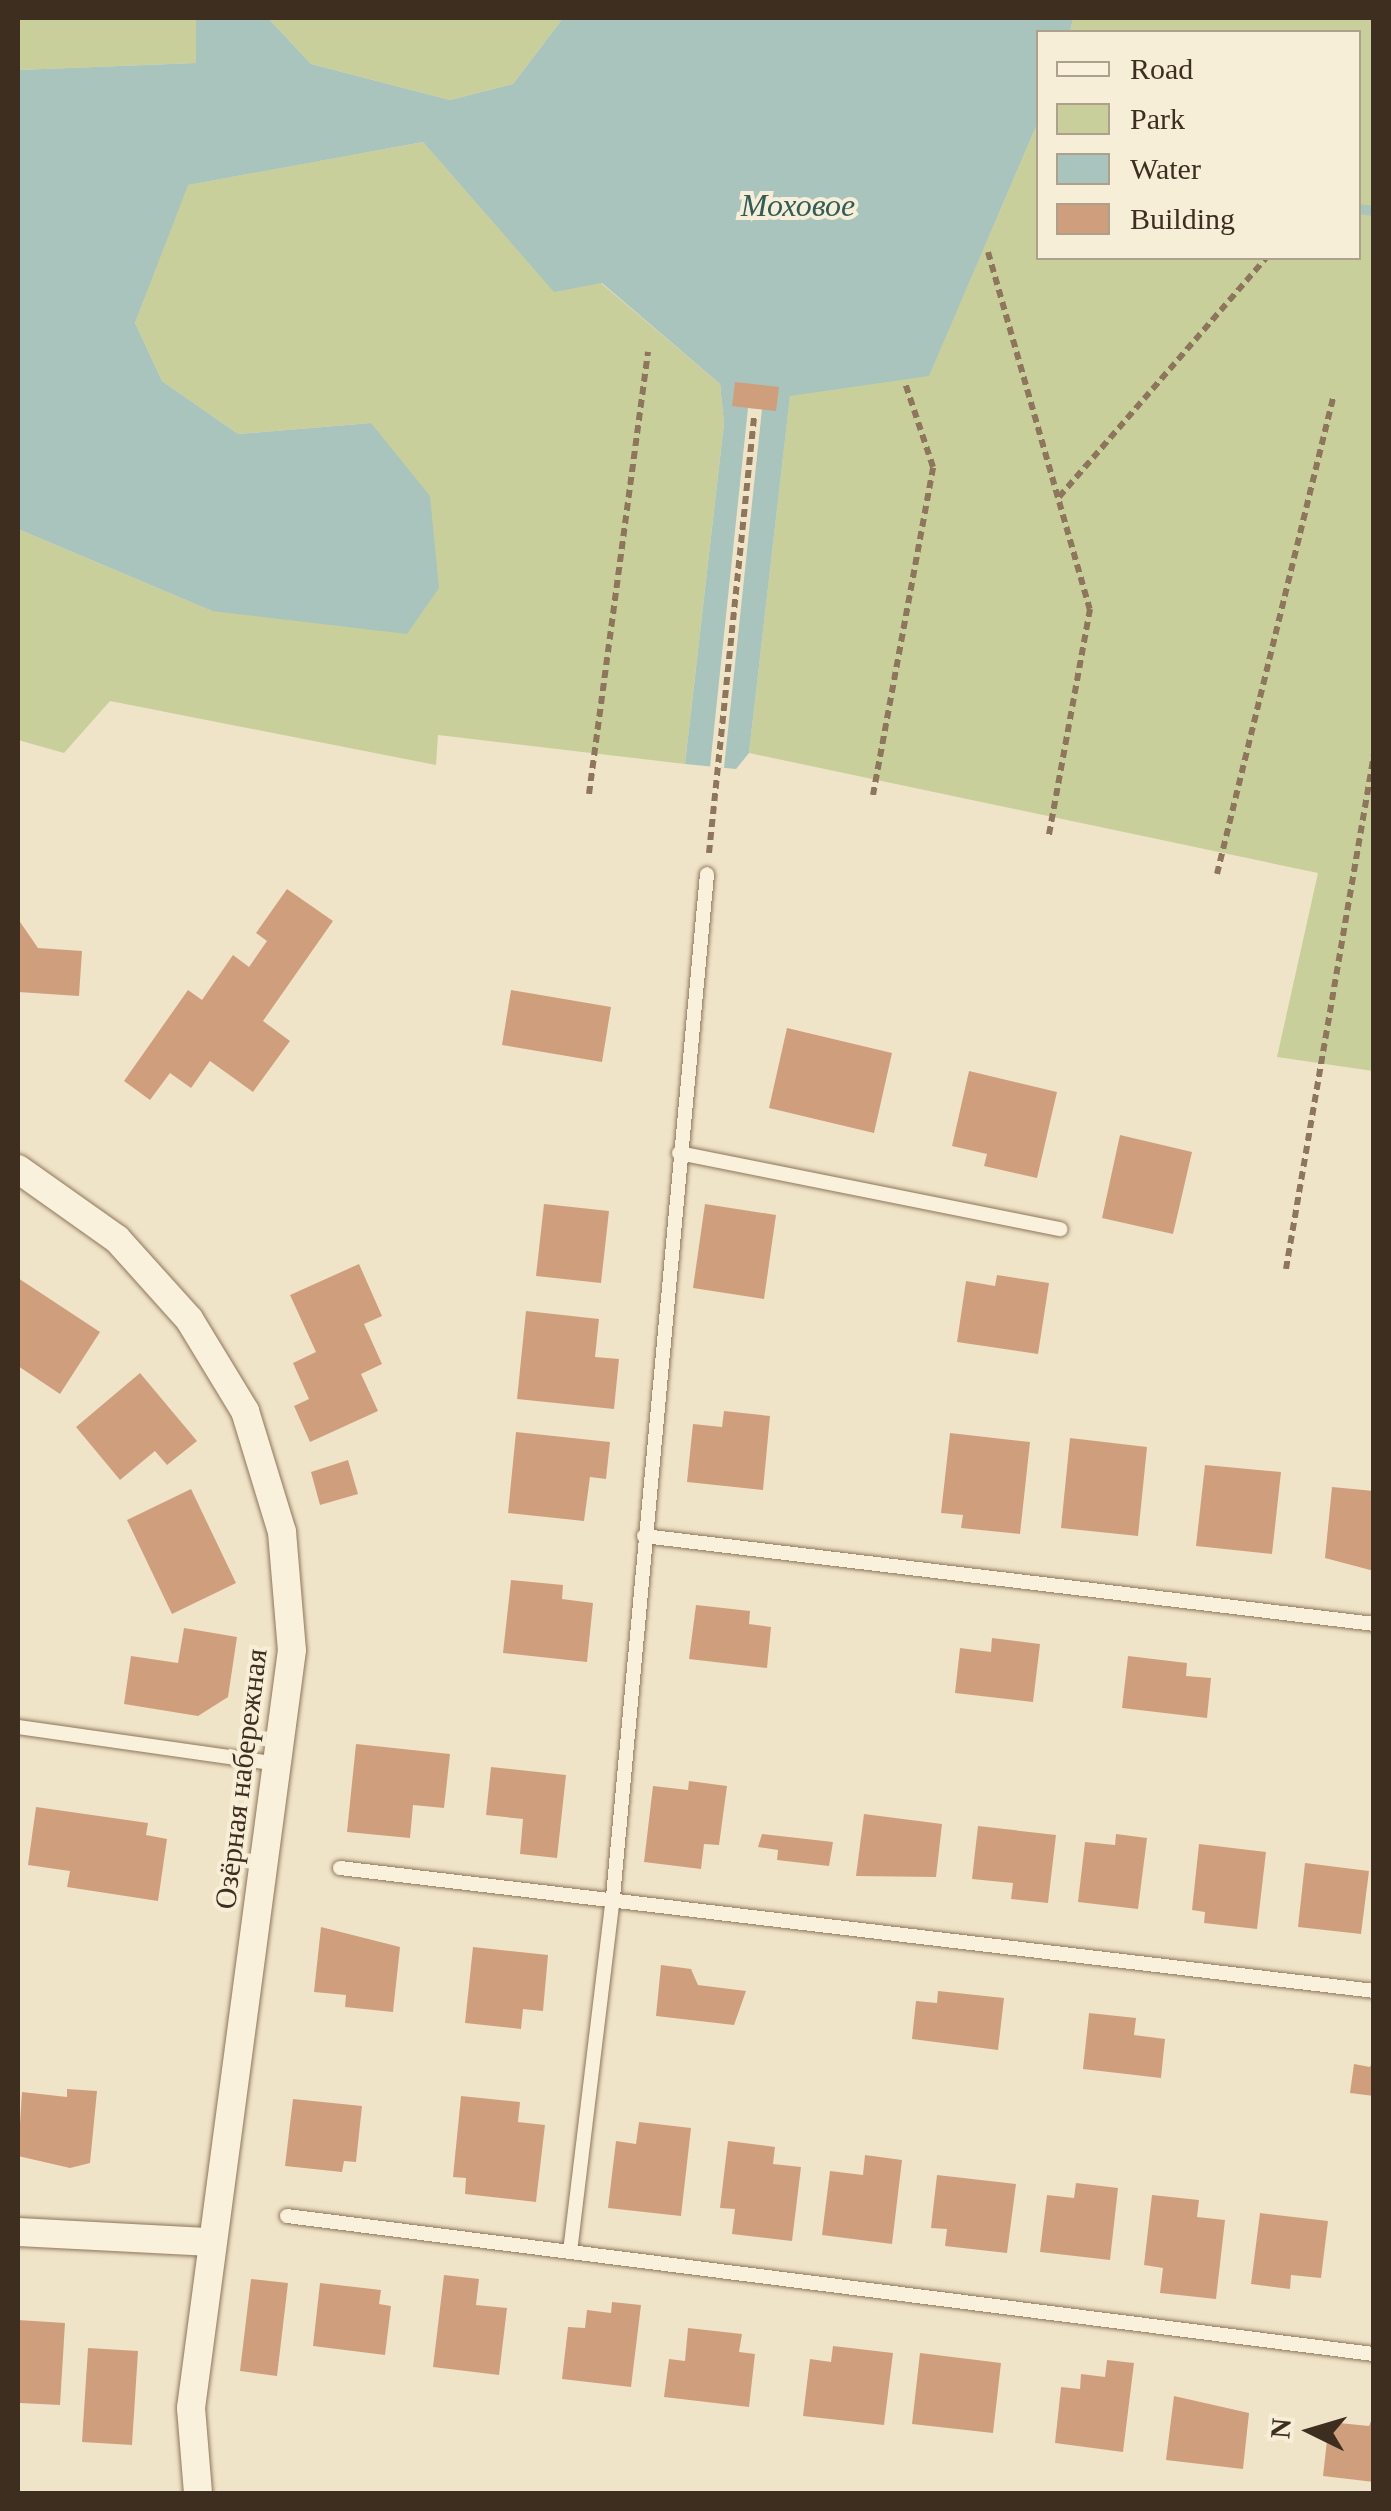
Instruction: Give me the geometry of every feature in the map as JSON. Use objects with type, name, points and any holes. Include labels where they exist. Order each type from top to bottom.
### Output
[{"type":"street","name":"Озёрная набережная","points":[[18,1169],[117,1238],[190,1319],[244,1411],[282,1532],[292,1650],[191,2408],[198,2494]]},
{"type":"street","points":[[18,2232],[212,2242]]},
{"type":"lane","points":[[570,2252],[612,1897],[707,874]]},
{"type":"lane","points":[[679,1154],[1062,1228]]},
{"type":"lane","points":[[644,1536],[1374,1624]]},
{"type":"lane","points":[[18,1727],[278,1764]]},
{"type":"lane","points":[[340,1868],[612,1897],[1374,1992]]},
{"type":"lane","points":[[287,2216],[1374,2354]]},
{"type":"path","points":[[988,252],[1090,609],[1049,835]]},
{"type":"path","points":[[1059,498],[1264,260]]},
{"type":"path","points":[[589,794],[648,352]]},
{"type":"path","points":[[874,794],[933,467],[905,382]]},
{"type":"path","points":[[1217,874],[1332,397]]},
{"type":"path","points":[[707,874],[754,417]]},
{"type":"path","points":[[1286,1268],[1374,754]]},
{"type":"green space","points":[[18,18],[196,18],[196,63],[18,70]]},
{"type":"green space","points":[[268,18],[563,18],[513,84],[450,100],[311,64]]},
{"type":"green space","points":[[1073,18],[1373,18],[1373,1071],[1277,1057],[1318,873],[749,753],[790,395],[929,375],[1036,127],[1036,260],[1361,260],[1361,30],[1070,30]]},
{"type":"green space","points":[[423,142],[554,291],[601,283],[720,384],[724,423],[685,764],[438,735],[436,765],[110,701],[64,753],[18,740],[18,529],[212,611],[371,423],[238,434],[162,381],[135,323],[187,185]]},
{"type":"water","name":"Моховое","points":[[196,18],[268,18],[311,64],[450,100],[513,84],[563,18],[1073,18],[1070,30],[1036,30],[1036,127],[929,376],[790,396],[749,753],[736,769],[685,764],[724,423],[720,384],[602,283],[554,292],[423,142],[188,185],[135,323],[162,381],[238,434],[371,423],[430,496],[439,588],[407,634],[212,611],[18,529],[18,70],[196,63]]},
{"type":"pier","points":[[748,408],[762,409],[724,768],[710,767]]},
{"type":"building","points":[[735,382],[779,387],[776,411],[732,406]]},
{"type":"building","points":[[287,889],[333,921],[263,1021],[290,1041],[253,1092],[210,1061],[191,1088],[170,1073],[150,1100],[124,1081],[188,990],[202,1000],[233,955],[249,967],[267,941],[256,933]]},
{"type":"building","points":[[18,919],[38,948],[82,951],[79,996],[18,992]]},
{"type":"building","points":[[511,990],[611,1007],[602,1062],[502,1045]]},
{"type":"building","points":[[787,1028],[892,1053],[874,1133],[769,1108]]},
{"type":"building","points":[[969,1071],[1057,1092],[1037,1178],[984,1166],[987,1154],[952,1146]]},
{"type":"building","points":[[1120,1135],[1192,1152],[1173,1234],[1102,1218]]},
{"type":"building","points":[[544,1204],[609,1211],[601,1283],[536,1276]]},
{"type":"building","points":[[705,1204],[776,1215],[764,1299],[693,1288]]},
{"type":"building","points":[[359,1264],[382,1316],[364,1324],[382,1364],[361,1374],[378,1411],[310,1442],[294,1406],[309,1399],[293,1363],[316,1352],[290,1295]]},
{"type":"building","points":[[997,1275],[1049,1283],[1038,1354],[957,1342],[966,1281],[995,1286]]},
{"type":"building","points":[[18,1278],[100,1332],[60,1394],[18,1366]]},
{"type":"building","points":[[526,1311],[599,1319],[595,1357],[619,1359],[614,1409],[517,1399]]},
{"type":"building","points":[[140,1373],[197,1441],[167,1465],[155,1451],[120,1480],[76,1427]]},
{"type":"building","points":[[724,1411],[770,1416],[763,1490],[687,1482],[693,1424],[722,1427]]},
{"type":"building","points":[[516,1432],[610,1442],[606,1479],[590,1477],[584,1521],[508,1513]]},
{"type":"building","points":[[950,1433],[1030,1442],[1020,1534],[961,1528],[963,1515],[941,1513]]},
{"type":"building","points":[[1070,1438],[1147,1447],[1138,1536],[1061,1528]]},
{"type":"building","points":[[348,1460],[358,1494],[320,1505],[311,1472]]},
{"type":"building","points":[[1205,1465],[1281,1472],[1272,1554],[1196,1546]]},
{"type":"building","points":[[1332,1487],[1374,1491],[1374,1571],[1325,1558]]},
{"type":"building","points":[[191,1489],[236,1583],[172,1614],[127,1520]]},
{"type":"building","points":[[511,1580],[563,1585],[562,1599],[593,1603],[587,1662],[503,1653]]},
{"type":"building","points":[[696,1605],[750,1611],[749,1624],[771,1627],[767,1668],[689,1659]]},
{"type":"building","points":[[184,1628],[237,1637],[228,1697],[198,1716],[124,1704],[131,1656],[178,1663]]},
{"type":"building","points":[[992,1638],[1040,1644],[1033,1702],[955,1693],[960,1648],[991,1652]]},
{"type":"building","points":[[1128,1656],[1187,1663],[1186,1676],[1211,1678],[1207,1718],[1122,1708]]},
{"type":"building","points":[[356,1744],[450,1754],[444,1808],[413,1805],[410,1838],[347,1832]]},
{"type":"building","points":[[491,1767],[566,1775],[557,1858],[520,1854],[523,1819],[486,1815]]},
{"type":"building","points":[[689,1781],[727,1786],[719,1845],[704,1844],[701,1869],[644,1862],[653,1786],[688,1790]]},
{"type":"building","points":[[36,1807],[148,1823],[146,1835],[167,1839],[158,1901],[67,1887],[70,1871],[28,1865]]},
{"type":"building","points":[[864,1814],[942,1824],[936,1877],[856,1876]]},
{"type":"building","points":[[978,1826],[1056,1835],[1048,1903],[1011,1899],[1013,1883],[972,1879]]},
{"type":"building","points":[[762,1834],[833,1842],[829,1866],[777,1860],[778,1850],[758,1847]]},
{"type":"building","points":[[1116,1834],[1147,1838],[1138,1909],[1078,1902],[1085,1842],[1115,1845]]},
{"type":"building","points":[[1199,1844],[1266,1852],[1257,1929],[1204,1923],[1205,1912],[1192,1910]]},
{"type":"building","points":[[1305,1863],[1369,1871],[1361,1934],[1298,1927]]},
{"type":"building","points":[[321,1927],[400,1947],[393,2012],[345,2007],[346,1995],[314,1992]]},
{"type":"building","points":[[473,1947],[548,1955],[543,2011],[523,2009],[521,2029],[465,2023]]},
{"type":"building","points":[[661,1965],[691,1969],[698,1985],[746,1991],[734,2025],[656,2016]]},
{"type":"building","points":[[938,1991],[1004,1998],[998,2050],[912,2039],[916,2001],[937,2003]]},
{"type":"building","points":[[1089,2013],[1136,2018],[1134,2035],[1165,2039],[1161,2078],[1083,2069]]},
{"type":"building","points":[[1374,2057],[1374,2096],[1350,2093],[1354,2064],[1370,2067]]},
{"type":"building","points":[[67,2089],[97,2091],[90,2163],[70,2168],[18,2156],[22,2092],[67,2097]]},
{"type":"building","points":[[461,2096],[520,2102],[518,2122],[545,2125],[536,2202],[465,2194],[466,2178],[453,2177]]},
{"type":"building","points":[[293,2099],[362,2106],[356,2162],[344,2161],[342,2172],[285,2166]]},
{"type":"building","points":[[639,2122],[691,2128],[681,2216],[608,2208],[616,2141],[636,2144]]},
{"type":"building","points":[[728,2141],[775,2147],[773,2164],[801,2167],[792,2241],[732,2234],[735,2209],[720,2208]]},
{"type":"building","points":[[865,2155],[902,2160],[892,2244],[822,2235],[830,2171],[863,2175]]},
{"type":"building","points":[[937,2175],[1016,2184],[1007,2253],[945,2246],[947,2229],[931,2228]]},
{"type":"building","points":[[1076,2183],[1118,2188],[1110,2260],[1040,2252],[1047,2195],[1074,2198]]},
{"type":"building","points":[[1152,2195],[1199,2200],[1197,2217],[1225,2220],[1216,2299],[1160,2293],[1163,2268],[1144,2265]]},
{"type":"building","points":[[1260,2213],[1328,2221],[1321,2278],[1291,2275],[1290,2289],[1251,2284]]},
{"type":"building","points":[[444,2275],[479,2279],[476,2305],[507,2308],[499,2375],[433,2367]]},
{"type":"building","points":[[251,2279],[288,2283],[277,2376],[240,2371]]},
{"type":"building","points":[[320,2283],[381,2290],[379,2304],[391,2306],[385,2355],[313,2346]]},
{"type":"building","points":[[612,2302],[641,2305],[631,2387],[562,2379],[568,2327],[585,2328],[587,2310],[611,2313]]},
{"type":"building","points":[[18,2320],[65,2323],[60,2405],[20,2403]]},
{"type":"building","points":[[688,2328],[742,2334],[739,2352],[755,2354],[749,2407],[664,2397],[669,2359],[685,2361]]},
{"type":"building","points":[[833,2346],[893,2353],[884,2425],[803,2416],[810,2359],[831,2362]]},
{"type":"building","points":[[88,2348],[138,2351],[132,2445],[82,2442]]},
{"type":"building","points":[[920,2353],[1001,2363],[993,2433],[912,2424]]},
{"type":"building","points":[[1107,2360],[1134,2363],[1123,2452],[1055,2443],[1061,2387],[1080,2389],[1081,2374],[1105,2377]]},
{"type":"building","points":[[1174,2396],[1249,2413],[1243,2469],[1166,2460]]},
{"type":"building","points":[[1374,2414],[1374,2482],[1323,2476],[1329,2422],[1369,2426]]},
{"type":"waterway","points":[[1361,209],[1374,211]]}]
